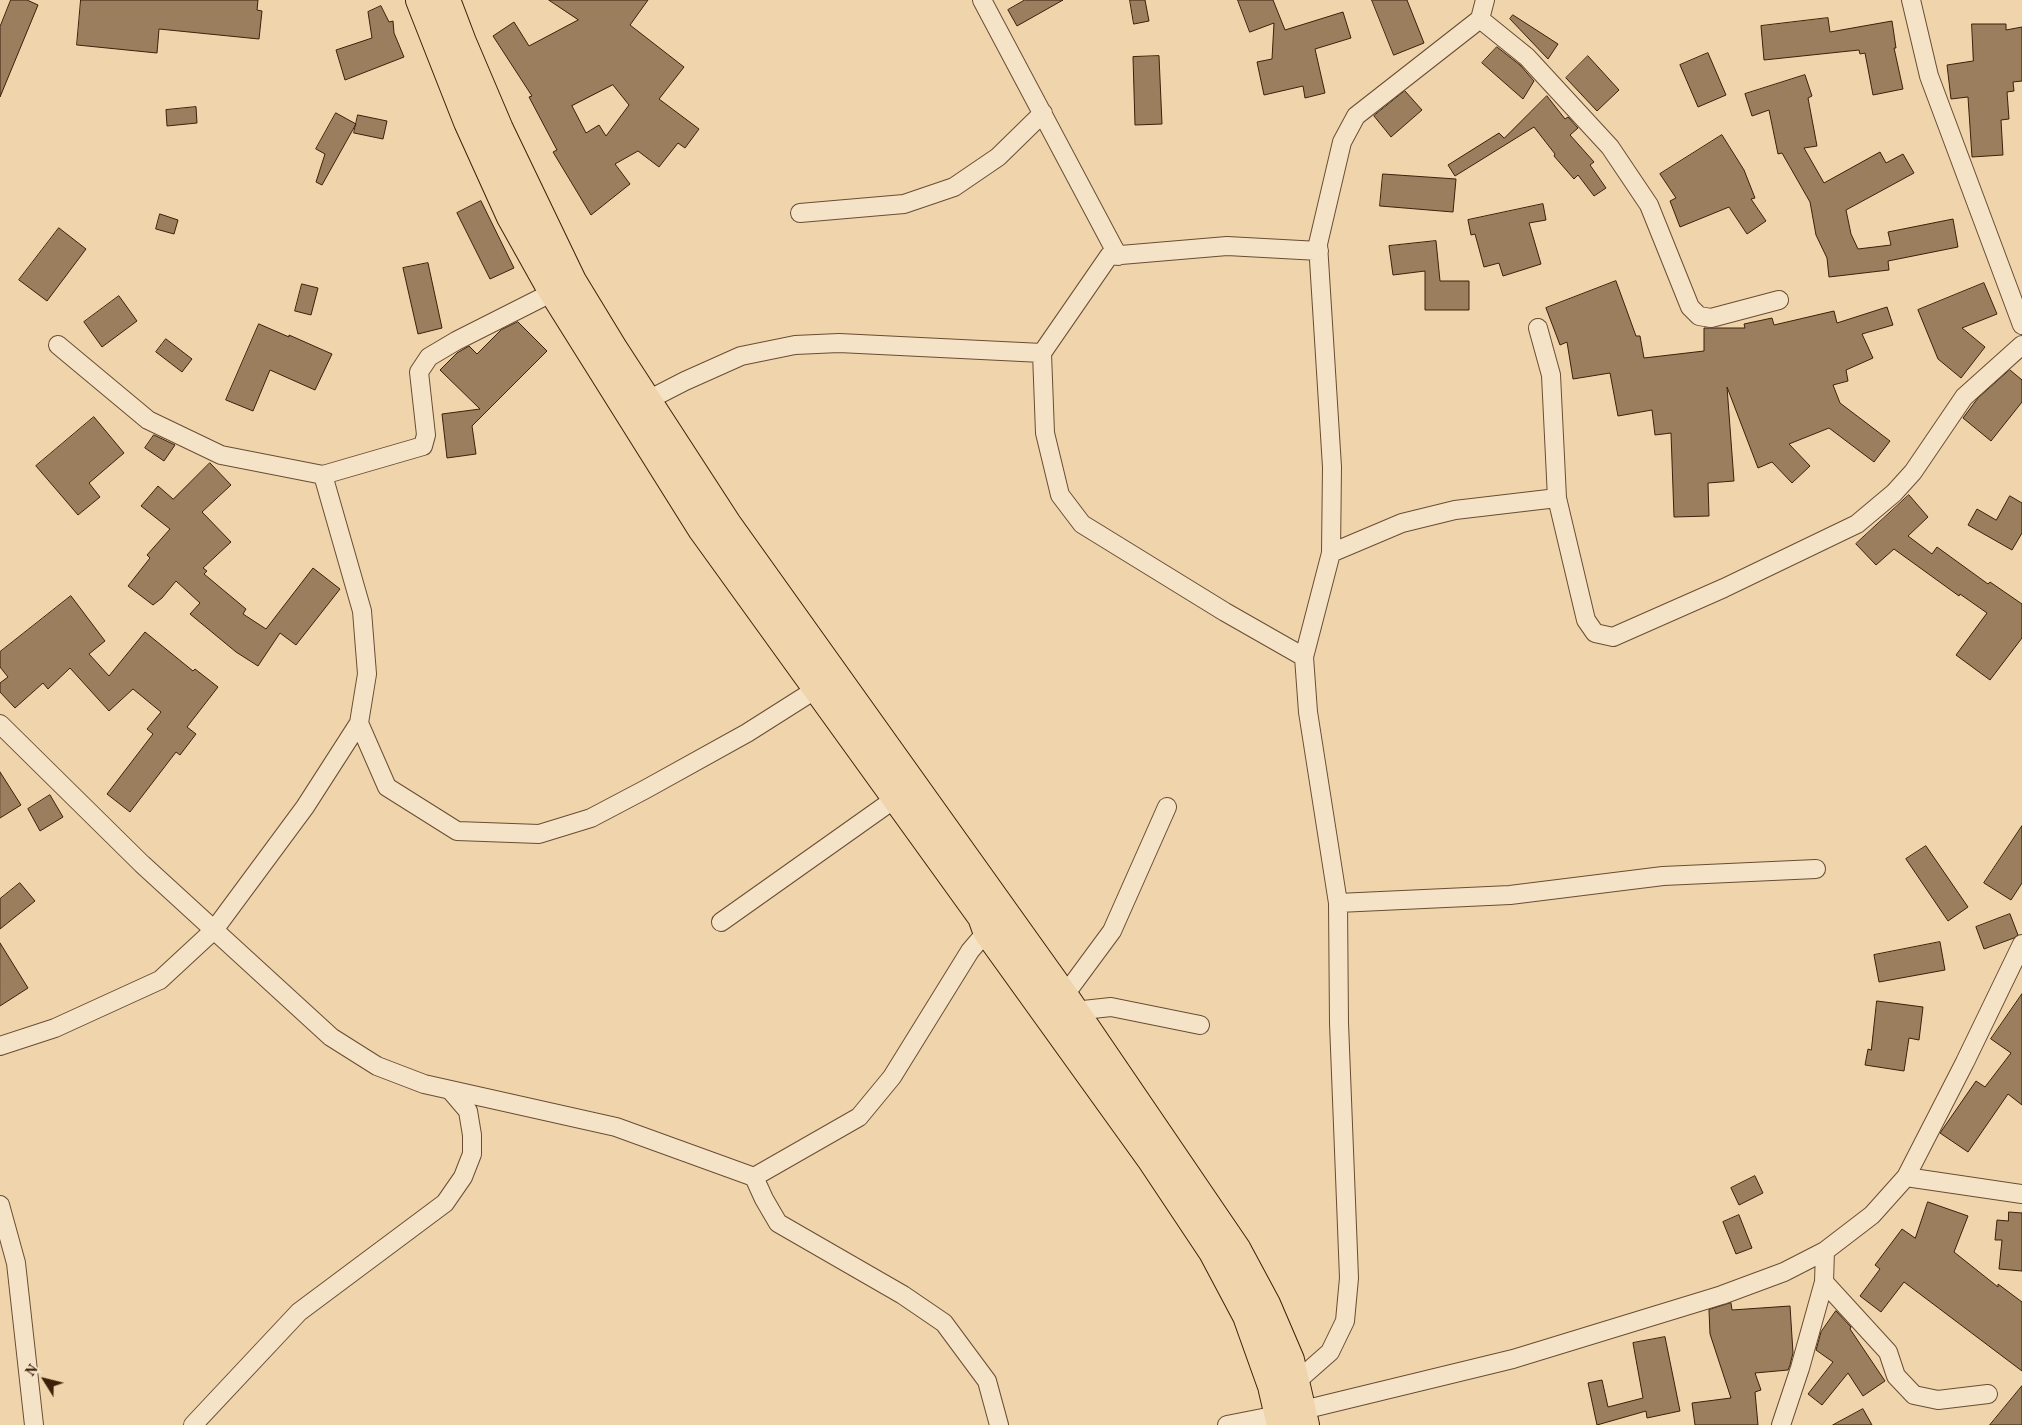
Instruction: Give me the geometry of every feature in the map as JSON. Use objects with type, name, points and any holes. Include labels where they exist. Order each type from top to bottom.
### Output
[{"type":"main road","points":[[420,0],[468,122],[508,208],[553,292],[702,529],[982,917],[987,930],[1151,1159],[1213,1252],[1247,1316],[1272,1386],[1292,1418]]},
{"type":"main road","points":[[446,0],[499,129],[572,281],[646,401],[727,524],[1069,1003],[1237,1250],[1266,1304],[1290,1360],[1296,1382],[1292,1418]]},
{"type":"street","points":[[982,0],[1118,256]]},
{"type":"street","points":[[1296,1382],[1330,1352],[1345,1321],[1349,1278],[1339,1023],[1338,903],[1308,712],[1304,656],[1331,553],[1332,467],[1318,244],[1342,142],[1356,116],[1480,19],[1485,0]]},
{"type":"street","points":[[1911,0],[1928,76],[2022,325]]},
{"type":"street","points":[[1480,19],[1527,57],[1610,147],[1649,205],[1690,306],[1699,316],[1711,318],[1779,300]]},
{"type":"street","points":[[800,214],[904,204],[954,187],[998,157],[1043,114]]},
{"type":"street","points":[[1304,656],[1225,612],[1082,524],[1060,495],[1045,433],[1042,354],[1110,256],[1227,246],[1319,251]]},
{"type":"street","points":[[58,345],[148,420],[221,455],[323,475],[423,446],[426,435],[419,372],[429,357],[456,341],[553,292]]},
{"type":"street","points":[[1538,328],[1551,375],[1557,498],[1586,620],[1595,633],[1613,637],[1724,588],[1857,524],[1894,493],[1912,472],[1964,397],[2022,345]]},
{"type":"street","points":[[646,401],[741,356],[795,345],[838,343],[1042,354]]},
{"type":"street","points":[[0,1046],[56,1028],[160,980],[214,930],[305,807],[359,722],[367,674],[362,611],[323,475]]},
{"type":"street","points":[[1331,553],[1402,523],[1455,510],[1557,498]]},
{"type":"street","points":[[359,722],[387,787],[457,831],[539,834],[591,818],[746,733],[818,688]]},
{"type":"street","points":[[0,724],[142,864],[331,1037],[377,1066],[424,1084],[616,1127],[754,1177],[778,1223],[903,1295],[944,1323],[987,1381],[999,1425]]},
{"type":"street","points":[[722,922],[896,798]]},
{"type":"street","points":[[1166,807],[1112,931],[1069,1003],[1111,1007],[1200,1025]]},
{"type":"street","points":[[1338,903],[1510,895],[1663,876],[1816,869]]},
{"type":"street","points":[[754,1177],[858,1117],[892,1077],[970,951],[987,930]]},
{"type":"street","points":[[1227,1425],[1292,1418],[1523,1356],[1722,1295],[1784,1272],[1825,1251],[1872,1216],[1906,1177],[1965,1062],[2022,944]]},
{"type":"street","points":[[193,1425],[300,1312],[445,1203],[463,1177],[472,1154],[472,1135],[468,1111],[450,1090]]},
{"type":"street","points":[[1906,1177],[2022,1194]]},
{"type":"street","points":[[0,1205],[16,1263],[34,1425]]},
{"type":"street","points":[[1781,1425],[1800,1368],[1824,1282],[1825,1251]]},
{"type":"street","points":[[1824,1282],[1888,1352],[1896,1376],[1914,1395],[1938,1400],[1988,1394]]},
{"type":"building","points":[[11,0],[27,0],[38,5],[0,97],[0,27]]},
{"type":"building","points":[[81,0],[258,0],[257,10],[262,11],[259,39],[159,29],[157,53],[77,45]]},
{"type":"building","points":[[549,0],[648,0],[630,25],[684,67],[659,99],[699,129],[685,148],[678,143],[659,167],[638,151],[615,164],[630,184],[591,215],[553,152],[557,150],[529,97],[532,96],[493,36],[514,22],[529,46],[578,20]],"holes":[[[613,85],[629,105],[606,136],[599,125],[586,133],[572,106]]]},
{"type":"building","points":[[1025,0],[1063,0],[1017,26],[1008,10]]},
{"type":"building","points":[[1130,0],[1145,0],[1149,21],[1134,24]]},
{"type":"building","points":[[1238,0],[1273,0],[1285,30],[1343,12],[1351,38],[1315,49],[1325,93],[1305,98],[1303,86],[1264,95],[1257,62],[1272,59],[1274,23],[1250,32]]},
{"type":"building","points":[[1372,0],[1407,0],[1424,43],[1394,55]]},
{"type":"building","points":[[381,6],[389,22],[393,21],[394,33],[404,57],[345,80],[336,50],[372,38],[368,12]]},
{"type":"building","points":[[1513,15],[1558,44],[1548,59],[1510,19]]},
{"type":"building","points":[[1828,18],[1830,32],[1892,21],[1896,48],[1894,48],[1903,89],[1873,95],[1865,53],[1860,54],[1859,50],[1764,60],[1761,26]]},
{"type":"building","points":[[1972,24],[2006,24],[2006,30],[2022,27],[2022,81],[2013,82],[2014,91],[2007,92],[2009,119],[2001,120],[2003,155],[1972,157],[1968,97],[1951,99],[1947,65],[1973,61]]},
{"type":"building","points":[[1497,47],[1520,65],[1534,81],[1523,99],[1482,63]]},
{"type":"building","points":[[1708,53],[1726,95],[1698,107],[1680,65]]},
{"type":"building","points":[[1159,56],[1162,124],[1135,125],[1133,57]]},
{"type":"building","points":[[1588,56],[1619,90],[1597,111],[1566,78]]},
{"type":"building","points":[[1805,75],[1812,96],[1808,98],[1817,146],[1804,148],[1824,183],[1880,152],[1886,163],[1903,154],[1914,173],[1846,210],[1851,234],[1858,249],[1891,245],[1888,232],[1953,219],[1958,247],[1888,261],[1889,270],[1829,277],[1827,258],[1816,235],[1810,202],[1782,153],[1778,154],[1769,110],[1752,116],[1745,94]]},
{"type":"building","points":[[1405,91],[1422,110],[1391,137],[1374,116]]},
{"type":"building","points":[[1547,96],[1565,119],[1568,117],[1578,128],[1570,135],[1594,162],[1590,165],[1606,188],[1594,196],[1578,175],[1574,179],[1554,156],[1555,154],[1534,127],[1455,176],[1448,165],[1499,133],[1504,138]]},
{"type":"building","points":[[196,107],[197,123],[167,126],[166,110]]},
{"type":"building","points":[[336,113],[356,124],[322,185],[316,182],[325,154],[316,149]]},
{"type":"building","points":[[358,115],[387,121],[383,139],[354,133]]},
{"type":"building","points":[[1722,135],[1744,170],[1755,198],[1751,199],[1766,221],[1747,234],[1729,207],[1680,227],[1670,201],[1676,198],[1660,174]]},
{"type":"building","points":[[1383,174],[1456,179],[1453,212],[1380,206]]},
{"type":"building","points":[[481,201],[514,268],[490,279],[457,213]]},
{"type":"building","points":[[1543,204],[1546,220],[1529,223],[1541,264],[1503,276],[1499,263],[1484,267],[1475,234],[1471,235],[1468,220]]},
{"type":"building","points":[[160,214],[178,220],[174,234],[156,229]]},
{"type":"building","points":[[59,228],[86,249],[47,301],[19,280]]},
{"type":"building","points":[[1436,241],[1440,281],[1469,281],[1469,310],[1425,310],[1425,271],[1393,275],[1389,246]]},
{"type":"building","points":[[428,263],[442,328],[418,334],[403,268]]},
{"type":"building","points":[[1616,281],[1636,336],[1640,336],[1644,358],[1704,351],[1704,328],[1745,328],[1744,324],[1772,318],[1774,325],[1834,311],[1837,323],[1887,307],[1893,325],[1862,334],[1873,358],[1846,370],[1848,381],[1833,385],[1840,403],[1890,441],[1874,462],[1829,428],[1789,444],[1810,466],[1792,483],[1772,462],[1758,468],[1727,387],[1734,481],[1708,483],[1709,516],[1674,517],[1671,433],[1655,435],[1652,410],[1618,416],[1610,373],[1573,379],[1567,342],[1560,345],[1546,308]]},
{"type":"building","points":[[1984,283],[1997,314],[1962,328],[1985,347],[1961,378],[1938,359],[1918,310]]},
{"type":"building","points":[[302,284],[318,288],[311,315],[295,311]]},
{"type":"building","points":[[119,296],[137,321],[102,347],[84,322]]},
{"type":"building","points":[[518,322],[547,351],[472,426],[476,454],[447,458],[442,414],[480,409],[440,370],[457,353],[469,346],[477,354],[501,330]]},
{"type":"building","points":[[259,324],[332,354],[315,390],[270,370],[253,411],[226,400]]},
{"type":"building","points":[[166,339],[192,359],[182,372],[156,352]]},
{"type":"building","points":[[2010,370],[2022,380],[2022,402],[1991,441],[1963,418],[1978,398]]},
{"type":"building","points":[[94,417],[124,453],[89,483],[100,497],[78,515],[36,466]]},
{"type":"building","points":[[154,435],[175,445],[164,461],[145,448]]},
{"type":"building","points":[[210,463],[231,485],[202,512],[231,542],[203,568],[207,571],[204,574],[246,609],[243,614],[266,629],[313,568],[340,589],[296,645],[280,633],[258,666],[236,652],[190,614],[200,603],[176,581],[162,598],[153,605],[128,586],[150,558],[147,555],[170,529],[141,506],[158,486],[173,499]]},
{"type":"building","points":[[1909,495],[1928,517],[1908,536],[1932,554],[1937,547],[1988,584],[1990,582],[2022,604],[2022,638],[1990,680],[1956,655],[1987,613],[1960,594],[1959,596],[1894,549],[1876,565],[1856,544]]},
{"type":"building","points":[[2010,496],[2022,503],[2022,533],[2012,550],[1968,525],[1977,509],[1996,520]]},
{"type":"building","points":[[71,596],[105,641],[89,654],[109,676],[145,632],[193,671],[195,669],[218,687],[187,727],[196,734],[180,755],[176,752],[130,812],[107,794],[153,734],[147,729],[161,712],[133,689],[109,711],[70,668],[48,689],[43,683],[15,708],[0,692],[0,683],[8,677],[0,667],[0,652]]},
{"type":"building","points":[[0,772],[21,805],[0,818]]},
{"type":"building","points":[[50,795],[63,817],[40,831],[28,809]]},
{"type":"building","points":[[2022,826],[2022,883],[2011,900],[1984,883]]},
{"type":"building","points":[[1926,846],[1968,907],[1948,921],[1906,859]]},
{"type":"building","points":[[20,883],[35,901],[0,929],[0,899]]},
{"type":"building","points":[[2010,914],[2018,935],[1984,949],[1976,927]]},
{"type":"building","points":[[1940,942],[1945,970],[1879,982],[1874,955]]},
{"type":"building","points":[[0,943],[28,988],[0,1006]]},
{"type":"building","points":[[2022,994],[2022,1105],[2008,1094],[1968,1152],[1940,1133],[1976,1081],[1985,1087],[2011,1053],[1991,1039]]},
{"type":"building","points":[[1877,1001],[1923,1007],[1919,1040],[1909,1038],[1904,1071],[1865,1065],[1868,1049],[1871,1050]]},
{"type":"building","points":[[1755,1176],[1763,1193],[1739,1205],[1731,1188]]},
{"type":"building","points":[[1928,1202],[1968,1216],[1954,1252],[1998,1287],[1998,1284],[2022,1302],[2022,1371],[1904,1282],[1881,1312],[1860,1296],[1880,1269],[1875,1265],[1902,1229],[1915,1238]]},
{"type":"building","points":[[2009,1212],[2022,1213],[2022,1271],[1999,1269],[2002,1240],[1995,1240],[1997,1220],[2008,1221]]},
{"type":"building","points":[[1739,1215],[1752,1248],[1736,1254],[1723,1222]]},
{"type":"building","points":[[1731,1303],[1732,1310],[1790,1306],[1793,1353],[1790,1365],[1788,1370],[1755,1373],[1761,1390],[1755,1392],[1758,1425],[1695,1425],[1692,1403],[1731,1398],[1710,1334],[1709,1310]]},
{"type":"building","points":[[1836,1311],[1851,1327],[1850,1329],[1885,1381],[1863,1396],[1848,1373],[1822,1405],[1808,1394],[1833,1362],[1816,1350],[1821,1332]]},
{"type":"building","points":[[1665,1337],[1680,1411],[1647,1418],[1646,1411],[1597,1425],[1588,1383],[1602,1380],[1608,1407],[1643,1398],[1633,1343]]},
{"type":"building","points":[[2022,1386],[2022,1425],[1990,1425]]},
{"type":"building","points":[[1863,1409],[1872,1425],[1833,1425]]}]
